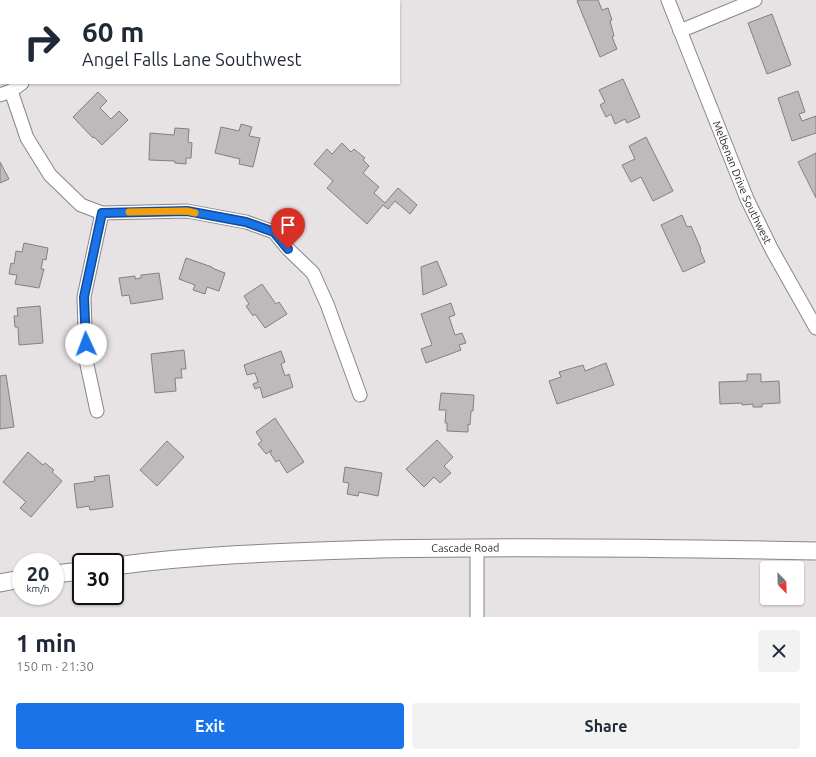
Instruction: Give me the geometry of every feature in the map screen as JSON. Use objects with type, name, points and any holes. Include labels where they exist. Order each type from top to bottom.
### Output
[{"type":"main road","name":"Cascade Road","points":[[124,565],[271,552],[477,547],[583,547],[816,551]]},
{"type":"main road","points":[[0,583],[12,581]]},
{"type":"street","name":"Melbenan Drive Southwest","points":[[668,0],[746,199],[772,250],[816,328]]},
{"type":"street","points":[[680,31],[755,0]]},
{"type":"street","points":[[20,84],[5,93],[27,138],[50,175],[81,205],[102,213],[187,211],[246,222],[274,232],[288,249],[313,273],[327,304],[360,396]]},
{"type":"street","points":[[96,411],[86,360],[84,297],[102,213]]},
{"type":"street","points":[[477,547],[477,617]]},
{"type":"building","points":[[598,0],[602,10],[608,8],[612,20],[610,21],[614,36],[612,37],[617,49],[600,57],[577,1]]},
{"type":"building","points":[[772,14],[791,65],[767,74],[748,23]]},
{"type":"building","points":[[623,79],[640,117],[627,123],[625,119],[615,124],[611,114],[606,117],[600,105],[605,102],[599,90]]},
{"type":"building","points":[[798,91],[805,112],[799,114],[802,121],[816,116],[816,133],[792,141],[778,98]]},
{"type":"building","points":[[98,92],[107,101],[100,108],[111,119],[119,111],[128,120],[102,145],[94,137],[93,138],[73,117]]},
{"type":"building","points":[[241,124],[252,127],[249,136],[260,138],[253,167],[239,164],[240,159],[215,153],[221,127],[239,131]]},
{"type":"building","points":[[175,128],[189,129],[188,142],[192,143],[191,158],[186,158],[186,164],[175,163],[175,161],[149,160],[150,133],[174,135]]},
{"type":"building","points":[[646,137],[673,191],[653,201],[641,177],[631,182],[622,165],[635,159],[629,146]]},
{"type":"building","points":[[342,143],[351,152],[354,149],[365,158],[363,160],[369,166],[363,173],[379,187],[374,193],[385,203],[398,188],[417,205],[410,214],[395,201],[388,209],[383,205],[367,224],[327,188],[333,181],[314,164],[327,149],[332,154]]},
{"type":"building","points":[[816,153],[816,198],[798,162]]},
{"type":"building","points":[[0,162],[9,179],[0,183]]},
{"type":"building","points":[[682,215],[687,227],[691,226],[705,262],[683,272],[661,225]]},
{"type":"building","points":[[24,243],[48,248],[46,260],[43,259],[41,269],[44,269],[39,288],[15,284],[17,275],[9,274],[11,263],[14,264],[16,251],[22,252]]},
{"type":"building","points":[[186,258],[225,273],[219,291],[207,287],[205,294],[193,290],[195,285],[179,279]]},
{"type":"building","points":[[437,261],[447,285],[423,295],[421,267]]},
{"type":"building","points":[[159,273],[163,299],[131,304],[129,295],[122,296],[119,278],[135,276],[135,279],[141,278],[141,275]]},
{"type":"building","points":[[262,284],[276,304],[279,302],[287,314],[265,328],[255,314],[253,316],[246,306],[249,304],[244,296]]},
{"type":"building","points":[[451,303],[455,315],[449,317],[455,335],[462,333],[466,343],[459,345],[461,350],[426,363],[421,349],[432,345],[421,314]]},
{"type":"building","points":[[40,306],[43,343],[19,345],[18,327],[15,327],[14,316],[18,316],[17,308]]},
{"type":"building","points":[[184,350],[186,369],[181,369],[182,378],[175,378],[176,391],[155,393],[151,354]]},
{"type":"building","points":[[281,351],[285,362],[281,364],[285,376],[289,374],[293,387],[263,398],[260,387],[255,389],[253,384],[258,382],[255,373],[247,375],[244,365]]},
{"type":"building","points":[[606,363],[614,385],[557,404],[549,381],[561,377],[559,372],[583,365],[585,371]]},
{"type":"building","points":[[747,374],[761,374],[761,382],[779,381],[780,403],[762,404],[762,407],[753,407],[753,404],[742,405],[742,403],[720,404],[719,382],[747,381]]},
{"type":"building","points":[[6,375],[14,427],[0,429],[0,376]]},
{"type":"building","points":[[441,393],[474,395],[473,411],[471,411],[468,432],[447,431],[447,423],[445,423],[446,410],[439,410]]},
{"type":"building","points":[[275,418],[304,462],[287,473],[279,460],[276,462],[270,453],[272,450],[266,454],[258,444],[262,441],[256,432]]},
{"type":"building","points":[[437,440],[453,457],[444,466],[451,473],[440,483],[434,477],[424,487],[406,469]]},
{"type":"building","points":[[167,441],[184,457],[157,486],[140,470]]},
{"type":"building","points":[[28,452],[43,465],[45,463],[54,470],[52,472],[62,481],[31,517],[20,508],[26,502],[3,482]]},
{"type":"building","points":[[345,467],[382,473],[378,496],[359,492],[358,496],[347,494],[349,483],[343,482]]},
{"type":"building","points":[[109,475],[113,507],[90,510],[89,506],[77,508],[74,484],[95,481],[94,477]]},
{"type":"slow traffic","points":[[129,212],[187,211],[195,213]]},
{"type":"route","points":[[86,344],[84,297],[102,213],[187,211],[246,222],[274,232],[288,249]]}]
